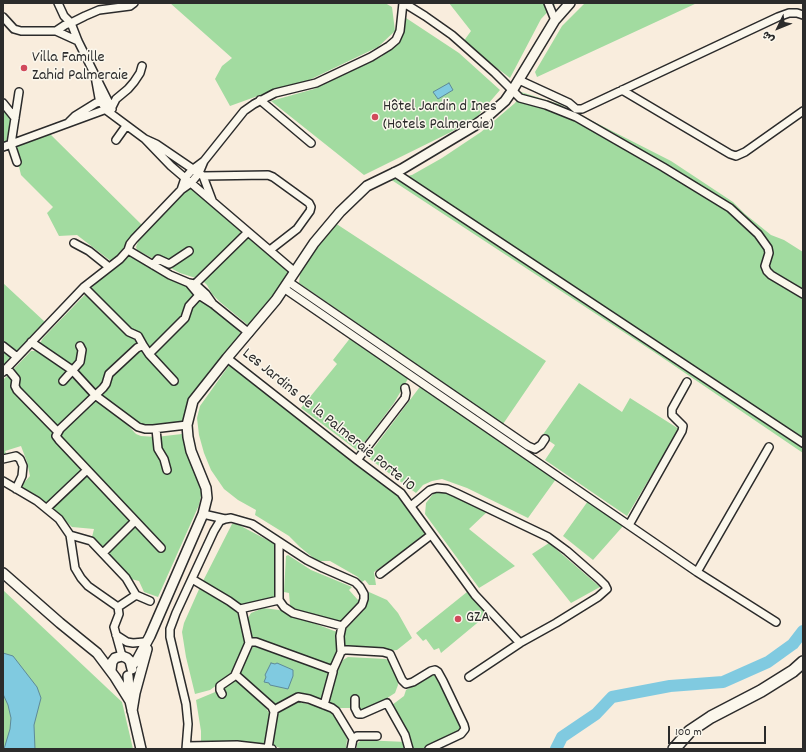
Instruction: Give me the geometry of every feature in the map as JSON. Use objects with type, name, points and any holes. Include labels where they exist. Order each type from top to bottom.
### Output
[{"type":"main road","points":[[674,749],[680,740],[711,717],[761,691],[803,662]]},
{"type":"street","points":[[58,3],[64,16],[71,23],[78,41],[101,85],[108,100],[109,109]]},
{"type":"street","points":[[56,31],[65,25],[99,10],[130,6],[134,3]]},
{"type":"street","points":[[58,432],[17,390],[15,386],[16,379],[5,370],[84,288],[116,264],[128,250],[134,239],[181,190],[191,183],[204,161],[244,111],[260,100],[275,93],[316,83],[371,57],[389,46],[396,40],[400,31],[403,3],[452,35],[495,73],[520,98],[546,105],[576,117],[663,167],[730,208],[758,234],[768,248],[770,253],[765,266],[767,271],[771,275],[803,294]]},
{"type":"street","points":[[548,3],[556,20]]},
{"type":"street","points":[[97,653],[124,660],[137,660],[203,514],[207,498],[206,488],[191,452],[188,437],[187,425],[193,401],[287,285],[314,243],[340,212],[367,186],[474,126],[505,101],[520,80],[556,20],[570,3]]},
{"type":"street","points":[[520,80],[569,103],[576,109],[582,109],[778,17],[789,13],[803,15]]},
{"type":"street","points":[[3,17],[14,29],[21,31],[56,31],[78,41]]},
{"type":"street","points":[[3,147],[109,109],[116,99],[134,82],[140,73],[142,66]]},
{"type":"street","points":[[95,76],[101,102],[126,126],[162,148],[198,173],[212,200]]},
{"type":"street","points":[[622,90],[723,150],[736,156],[745,152],[803,111]]},
{"type":"street","points":[[17,162],[11,144],[19,92]]},
{"type":"street","points":[[68,123],[75,116],[101,102],[116,99]]},
{"type":"street","points":[[260,100],[311,143]]},
{"type":"street","points":[[3,103],[15,118]]},
{"type":"street","points":[[116,140],[126,126]]},
{"type":"street","points":[[145,139],[171,166],[295,272]]},
{"type":"street","points":[[394,172],[803,443]]},
{"type":"street","points":[[185,178],[198,173],[268,175],[309,203],[311,207],[310,211],[297,228],[287,238],[270,250]]},
{"type":"street","points":[[181,190],[185,178]]},
{"type":"street","points":[[192,284],[248,232]]},
{"type":"street","points":[[74,243],[89,251],[109,268]]},
{"type":"street","points":[[128,250],[170,275],[192,284],[206,294],[213,304]]},
{"type":"street","points":[[153,265],[158,259],[171,263],[189,251]]},
{"type":"street","points":[[192,284],[199,295],[213,304],[248,333]]},
{"type":"street","points":[[287,285],[528,446],[535,449],[541,445],[545,439]]},
{"type":"street","points":[[287,285],[697,572],[776,622]]},
{"type":"street","points":[[84,288],[124,328],[138,336],[148,354],[174,381]]},
{"type":"street","points":[[148,354],[185,318],[189,306],[199,295]]},
{"type":"street","points":[[31,342],[72,370],[95,395],[138,427],[144,429],[156,429],[187,425]]},
{"type":"street","points":[[3,346],[17,357]]},
{"type":"street","points":[[63,381],[80,362],[82,350],[80,346]]},
{"type":"street","points":[[143,346],[134,350],[109,374],[106,384],[58,432],[56,436],[161,548]]},
{"type":"street","name":"Les Jardins de la Palmeraie Porte 10","points":[[227,358],[401,493],[475,595],[520,643],[573,613],[604,593],[607,589],[599,579],[548,537],[456,493],[442,488],[430,490],[411,506]]},
{"type":"street","points":[[629,525],[682,431],[683,426],[672,415],[672,409],[687,382]]},
{"type":"street","points":[[357,460],[405,398],[405,388]]},
{"type":"street","points":[[156,429],[158,449],[164,459],[167,470]]},
{"type":"street","points":[[697,572],[769,447]]},
{"type":"street","points":[[3,459],[16,456],[20,459],[23,466],[22,476],[16,489]]},
{"type":"street","points":[[47,508],[87,470]]},
{"type":"street","points":[[3,481],[47,508],[59,519],[70,535],[75,538],[91,541],[126,578],[136,595],[150,601]]},
{"type":"street","points":[[203,514],[225,519],[237,519],[252,524],[323,568],[355,582],[360,587],[364,594],[364,599],[362,605],[342,626],[340,636],[341,652],[333,670],[334,672],[324,705]]},
{"type":"street","points":[[225,519],[220,521],[214,531],[170,629],[170,637],[186,704],[188,724],[186,748],[237,745],[270,749],[274,710]]},
{"type":"street","points":[[103,553],[135,521]]},
{"type":"street","points":[[70,535],[75,568],[81,578],[88,586],[118,607],[119,614],[114,627],[124,660],[132,669],[128,676],[130,702],[141,749]]},
{"type":"street","points":[[380,574],[432,535]]},
{"type":"street","points":[[279,542],[279,600],[284,607],[293,613],[342,626]]},
{"type":"street","points":[[3,573],[97,653],[113,673],[120,678],[128,676]]},
{"type":"street","points":[[192,579],[229,601],[240,609],[243,615],[249,643],[236,675],[220,686],[222,694]]},
{"type":"street","points":[[118,607],[136,595]]},
{"type":"street","points":[[240,609],[279,600]]},
{"type":"street","points":[[116,635],[127,642],[133,643],[147,639]]},
{"type":"street","points":[[132,711],[147,639]]},
{"type":"street","points":[[249,643],[253,641],[333,670]]},
{"type":"street","points":[[469,677],[520,643]]},
{"type":"street","points":[[341,652],[348,650],[383,652],[390,654],[402,680],[406,684],[413,682],[435,670],[438,672],[461,719],[464,729],[462,734],[429,749]]},
{"type":"street","points":[[124,660],[110,666],[130,702]]},
{"type":"street","points":[[236,675],[240,677],[274,710]]},
{"type":"street","points":[[274,710],[298,697],[309,699],[336,711],[353,740]]},
{"type":"street","points":[[355,699],[355,708],[358,714],[362,714],[387,703],[405,735],[409,749]]},
{"type":"street","points":[[351,749],[355,737],[361,735],[377,736]]},
{"type":"green space","points":[[170,3],[385,3],[392,7],[395,31],[378,47],[305,82],[277,89],[230,106],[215,79],[222,66],[232,58]]},
{"type":"green space","points":[[449,3],[556,3],[541,19],[510,78],[463,42],[471,31]]},
{"type":"green space","points":[[585,3],[697,3],[537,77],[535,72],[562,26]]},
{"type":"green space","points":[[403,16],[459,53],[500,90],[476,118],[364,175],[271,101],[314,89],[381,57],[396,44],[404,31]]},
{"type":"green space","points":[[521,92],[559,104],[671,161],[733,202],[771,235],[784,240],[803,252],[803,453],[654,352],[390,179],[412,175],[442,158],[481,132],[515,103]]},
{"type":"green space","points":[[3,107],[11,118],[6,143],[3,145]]},
{"type":"green space","points":[[49,133],[142,225],[112,262],[77,235],[59,236],[47,213],[53,207],[21,175],[14,146]]},
{"type":"green space","points":[[191,186],[286,268],[289,273],[287,278],[249,326],[220,302],[202,280],[180,273],[137,250],[136,247],[138,242],[188,187]]},
{"type":"green space","points":[[335,223],[546,361],[503,424],[299,283],[300,274],[319,241]]},
{"type":"green space","points":[[129,254],[186,285],[240,329],[240,334],[231,347],[210,370],[198,387],[186,423],[153,428],[138,426],[124,411],[108,401],[74,366],[39,345],[43,338],[103,276],[121,264]]},
{"type":"green space","points":[[3,283],[45,322],[3,368]]},
{"type":"green space","points":[[351,337],[409,377],[394,403],[358,451],[301,408],[337,364],[333,360]]},
{"type":"green space","points":[[31,351],[36,351],[60,365],[101,405],[121,418],[136,434],[141,436],[156,437],[182,434],[202,491],[199,505],[158,597],[144,592],[139,581],[127,578],[91,541],[94,529],[72,527],[50,506],[20,487],[30,476],[21,446],[5,451],[7,455],[3,456],[3,380]]},
{"type":"green space","points":[[230,364],[398,495],[427,534],[374,572],[376,585],[369,585],[365,580],[362,582],[358,577],[330,561],[317,561],[289,536],[255,515],[256,510],[238,500],[224,489],[211,470],[199,435],[197,418],[200,406]]},
{"type":"green space","points":[[579,383],[622,412],[630,398],[679,429],[627,516],[545,460],[555,445],[542,436]]},
{"type":"green space","points":[[422,384],[556,479],[528,518],[467,488],[442,479],[423,485],[416,493],[367,457]]},
{"type":"green space","points":[[439,491],[450,493],[488,511],[469,529],[515,566],[479,588],[425,514],[426,503],[433,494]]},
{"type":"green space","points":[[588,501],[624,525],[593,560],[563,536]]},
{"type":"green space","points":[[232,524],[237,524],[275,544],[276,564],[274,597],[266,603],[242,606],[202,583]]},
{"type":"green space","points":[[549,543],[600,587],[571,603],[532,554]]},
{"type":"green space","points":[[288,555],[311,570],[352,587],[349,590],[358,600],[362,597],[362,605],[342,626],[293,610],[290,605],[289,593],[284,592],[286,556]]},
{"type":"green space","points":[[200,587],[226,603],[237,612],[244,631],[245,643],[235,668],[224,680],[210,690],[195,694],[186,657],[182,632],[184,623]]},
{"type":"green space","points":[[3,590],[122,702],[133,749],[3,749]]},
{"type":"green space","points":[[369,592],[387,600],[398,613],[412,638],[397,650],[345,650],[344,631],[364,610]]},
{"type":"green space","points":[[467,592],[488,614],[441,653],[439,648],[434,650],[426,639],[423,641],[416,633]]},
{"type":"green space","points":[[263,608],[279,610],[337,632],[340,650],[333,666],[261,643],[251,638],[248,618],[251,613]]},
{"type":"green space","points":[[253,646],[332,673],[323,700],[321,702],[300,696],[276,708],[239,675]]},
{"type":"green space","points":[[348,657],[386,659],[392,663],[397,675],[398,685],[395,693],[378,704],[357,713],[352,708],[340,708],[329,703],[327,700],[335,677],[343,660]]},
{"type":"green space","points":[[434,674],[449,700],[461,728],[457,733],[424,749],[413,749],[409,734],[392,705],[404,696],[406,690]]},
{"type":"green space","points":[[235,677],[270,714],[264,743],[201,745],[201,731],[196,700],[220,690]]},
{"type":"green space","points":[[299,702],[328,709],[339,721],[347,739],[346,749],[283,749],[269,744],[277,714],[289,706]]},
{"type":"green space","points":[[361,740],[407,742],[407,749],[357,749],[357,744]]},
{"type":"water","points":[[449,83],[453,90],[438,99],[433,92]]},
{"type":"water","points":[[3,653],[13,656],[37,687],[41,698],[34,725],[35,749],[4,749],[10,729],[11,718],[8,705],[3,694]]},
{"type":"water","points":[[271,663],[277,663],[293,670],[293,676],[288,689],[264,682],[266,677],[265,675]]},
{"type":"waterway","points":[[556,749],[562,737],[596,714],[612,697],[670,686],[723,682],[768,662],[793,644],[803,631]]},
{"type":"place","name":"Villa Famille Zahid Palmeraie","points":[[24,68]]},
{"type":"place","name":"Hôtel Jardin d Ines (Hotels Palmeraie)","points":[[375,117]]},
{"type":"place","name":"GZA","points":[[458,619]]}]
